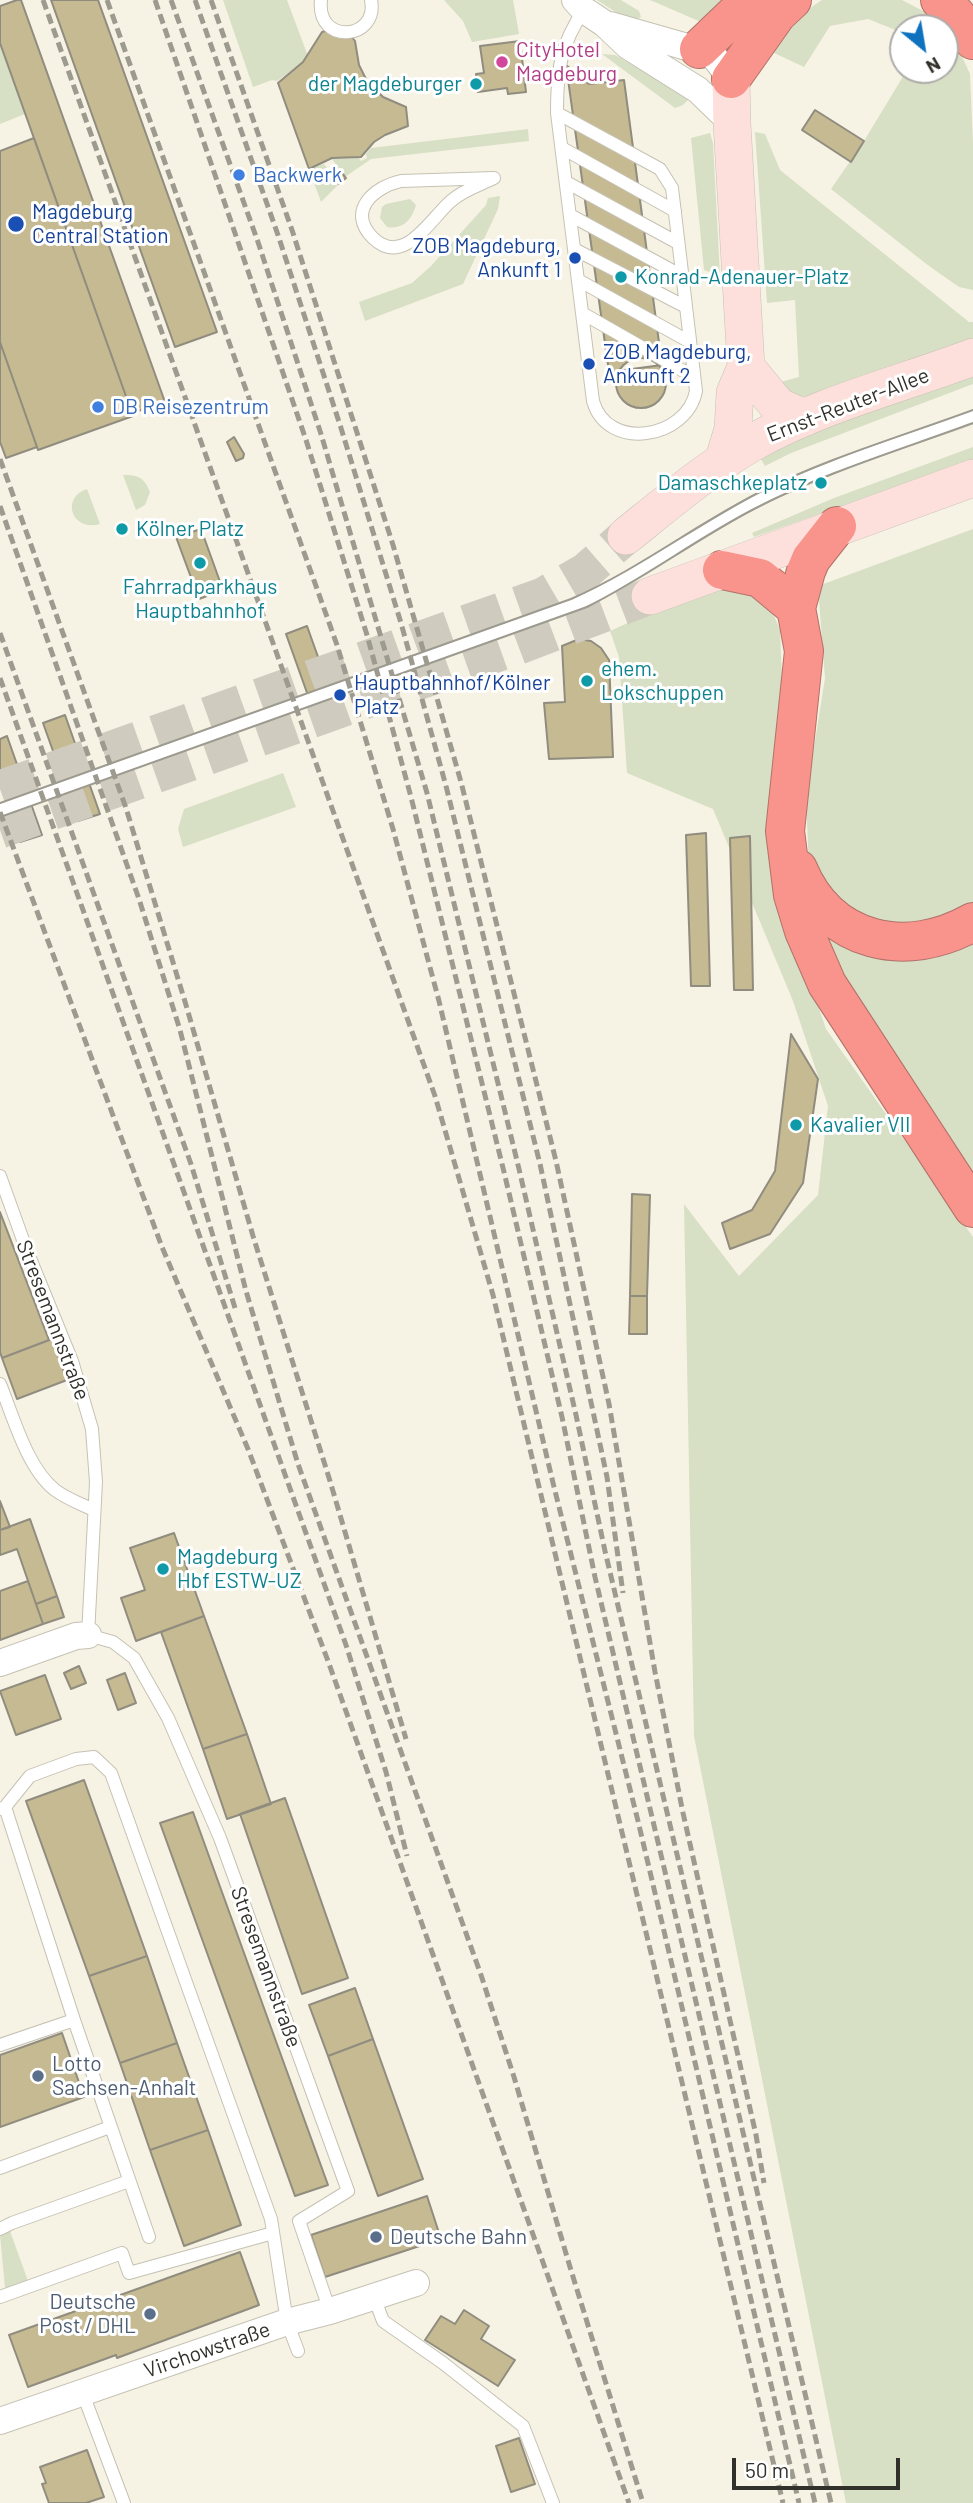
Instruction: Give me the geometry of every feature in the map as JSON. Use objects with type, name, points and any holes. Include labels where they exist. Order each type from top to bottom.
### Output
[{"type":"highway","points":[[693,65],[751,0]]},
{"type":"highway","points":[[731,79],[735,52],[751,0]]},
{"type":"highway","points":[[731,79],[778,14],[793,0]]},
{"type":"highway","points":[[940,0],[956,15],[973,40]]},
{"type":"highway","points":[[837,526],[811,559],[796,608],[804,651],[785,831],[793,895],[820,969],[846,1015],[973,1208]]},
{"type":"highway","points":[[722,570],[760,578],[796,608]]},
{"type":"highway","points":[[785,831],[799,872],[812,898],[842,925],[875,937],[907,943],[934,939],[973,922]]},
{"type":"main road","points":[[723,462],[733,429],[735,393],[746,367],[731,79]]},
{"type":"main road","name":"Ernst-Reuter-Allee","points":[[626,536],[750,444],[804,418],[973,357]]},
{"type":"main road","points":[[746,367],[778,406],[804,418]]},
{"type":"main road","points":[[650,596],[973,478]]},
{"type":"street","points":[[588,11],[693,65],[731,79]]},
{"type":"street","points":[[693,65],[716,59],[731,79]]},
{"type":"street","points":[[693,65],[718,108],[732,123]]},
{"type":"street","points":[[0,1663],[76,1636],[88,1635]]},
{"type":"street","name":"Virchowstraße","points":[[0,2421],[287,2322],[416,2283]]},
{"type":"lane","points":[[321,0],[321,12],[327,24],[332,29],[343,32],[354,31],[366,23],[372,15],[371,0]]},
{"type":"lane","points":[[557,113],[660,169],[672,188],[696,391],[689,411],[678,422],[662,430],[629,433],[609,426],[600,418],[593,401],[557,113],[559,65],[570,31],[588,11]]},
{"type":"lane","points":[[562,148],[674,211]]},
{"type":"lane","points":[[494,178],[451,200],[415,239],[406,246],[397,247],[373,238],[365,224],[363,209],[373,192],[387,184],[401,181],[494,178]]},
{"type":"lane","points":[[566,182],[678,243]]},
{"type":"lane","points":[[570,215],[682,276]]},
{"type":"lane","points":[[574,249],[686,307]]},
{"type":"lane","points":[[578,280],[690,342]]},
{"type":"lane","points":[[582,313],[694,377]]},
{"type":"lane","points":[[0,810],[573,604],[626,580],[721,520],[764,497],[973,417]]},
{"type":"lane","name":"Stresemannstraße","points":[[0,1176],[85,1399],[95,1450],[88,1635],[113,1642],[138,1662],[173,1729],[220,1838],[348,2191],[299,2221],[330,2311]]},
{"type":"lane","points":[[0,1384],[30,1457],[41,1474],[59,1493],[94,1510]]},
{"type":"lane","points":[[149,2238],[2,1808],[30,1776],[76,1759],[94,1757],[111,1773],[271,2220],[287,2322],[298,2351]]},
{"type":"lane","points":[[1,2041],[74,2020]]},
{"type":"lane","points":[[0,2168],[110,2127]]},
{"type":"lane","points":[[0,2229],[12,2222],[129,2181]]},
{"type":"lane","points":[[0,2297],[122,2253],[129,2273],[273,2233]]},
{"type":"lane","points":[[374,2297],[383,2321],[443,2363],[523,2426],[553,2503]]},
{"type":"lane","points":[[83,2394],[124,2503]]},
{"type":"green space","points":[[223,0],[287,0],[309,59],[277,81],[272,80],[253,87]]},
{"type":"green space","points":[[444,0],[513,0],[519,34],[472,42],[463,21]]},
{"type":"green space","points":[[597,0],[621,0],[639,11],[641,17],[631,22]]},
{"type":"green space","points":[[650,0],[733,0],[708,25]]},
{"type":"green space","points":[[822,0],[902,0],[929,14],[889,14],[889,27],[868,19],[830,26],[804,67],[770,51],[791,21]]},
{"type":"green space","points":[[0,43],[25,114],[0,124]]},
{"type":"green space","points":[[959,50],[970,74],[973,290],[959,287],[929,266],[831,189],[899,84],[959,84]]},
{"type":"green space","points":[[602,54],[615,55],[690,98],[675,108]]},
{"type":"green space","points":[[528,129],[529,141],[371,159],[345,177],[332,159],[359,158],[361,161],[367,158],[366,154],[371,148]]},
{"type":"green space","points":[[755,132],[765,134],[780,170],[969,322],[973,322],[973,340],[818,396],[795,397],[777,383],[799,377],[795,300],[767,303]]},
{"type":"green space","points":[[710,133],[713,143],[720,276],[704,270],[691,138]]},
{"type":"green space","points":[[324,164],[339,184],[321,202],[309,169]]},
{"type":"green space","points":[[500,196],[498,209],[463,284],[365,321],[359,302],[412,283],[486,205],[488,198]]},
{"type":"green space","points":[[410,199],[416,205],[409,219],[397,227],[387,227],[380,218],[382,207]]},
{"type":"green space","points":[[973,372],[973,384],[791,453],[765,466],[760,458],[841,420]]},
{"type":"green space","points":[[973,447],[973,460],[754,537],[752,533],[834,498]]},
{"type":"green space","points":[[123,475],[140,478],[150,492],[145,505],[136,510]]},
{"type":"green space","points":[[87,489],[100,524],[82,523],[73,513],[74,499]]},
{"type":"green space","points":[[973,529],[973,903],[949,916],[913,926],[849,915],[809,868],[806,798],[825,678],[818,586]]},
{"type":"green space","points":[[720,589],[758,597],[770,609],[780,630],[792,929],[826,1029],[973,1237],[973,2503],[846,2503],[694,1736],[684,1204],[739,1276],[818,1195],[828,1106],[793,1001],[713,809],[627,773],[619,657],[610,631],[652,612]]},
{"type":"green space","points":[[283,773],[296,807],[183,847],[178,829],[184,809]]},
{"type":"green space","points":[[831,929],[973,934],[973,1172],[857,1005],[820,937]]},
{"type":"green space","points":[[10,2231],[28,2281],[5,2288],[0,2235]]},
{"type":"building","points":[[21,0],[165,402],[132,413],[0,43],[0,6]]},
{"type":"building","points":[[51,0],[98,0],[217,332],[175,347]]},
{"type":"building","points":[[329,30],[351,36],[355,41],[359,65],[366,79],[383,97],[406,107],[408,126],[374,142],[361,157],[332,158],[309,169],[278,83],[303,62],[322,32]]},
{"type":"building","name":"CityHotel Magdeburg","points":[[520,41],[526,92],[508,94],[507,88],[478,92],[476,74],[484,73],[480,46]]},
{"type":"building","points":[[566,65],[589,84],[624,80],[662,365],[609,372]]},
{"type":"building","points":[[815,110],[864,141],[851,162],[802,130]]},
{"type":"building","points":[[34,138],[133,416],[38,450],[0,342],[0,151]]},
{"type":"building","points":[[339,169],[346,178],[339,184],[332,175]]},
{"type":"building","points":[[0,342],[37,447],[6,458],[0,442]]},
{"type":"building","points":[[641,358],[659,365],[666,383],[659,401],[641,408],[623,401],[616,383],[623,365]]},
{"type":"building","points":[[234,437],[244,454],[243,458],[236,461],[227,442]]},
{"type":"building","name":"Fahrradparkhaus Hauptbahnhof","points":[[201,529],[223,590],[199,599],[176,537]]},
{"type":"building","points":[[307,626],[342,724],[321,732],[286,634]]},
{"type":"building","name":"ehem. Lokschuppen","points":[[579,639],[591,641],[601,648],[609,660],[613,757],[549,759],[544,703],[565,702],[562,646]]},
{"type":"building","points":[[65,715],[100,814],[78,821],[43,723]]},
{"type":"building","points":[[7,736],[42,835],[20,842],[0,784],[0,739]]},
{"type":"building","points":[[706,833],[710,986],[691,986],[686,835]]},
{"type":"building","points":[[750,836],[753,990],[734,990],[730,838]]},
{"type":"building","name":"Kavalier VII","points":[[791,1034],[818,1079],[803,1183],[770,1234],[730,1249],[722,1223],[752,1210],[775,1171]]},
{"type":"building","points":[[632,1194],[650,1195],[647,1296],[630,1296]]},
{"type":"building","points":[[0,1212],[49,1340],[2,1358],[0,1352]]},
{"type":"building","points":[[630,1296],[647,1296],[647,1334],[629,1334]]},
{"type":"building","points":[[52,1339],[67,1380],[17,1399],[2,1358]]},
{"type":"building","points":[[0,1501],[10,1527],[0,1530]]},
{"type":"building","points":[[30,1519],[57,1596],[36,1604],[17,1549],[0,1555],[0,1530]]},
{"type":"building","name":"Magdeburg Hbf ESTW-UZ","points":[[174,1533],[204,1616],[136,1641],[121,1598],[145,1590],[130,1548]]},
{"type":"building","points":[[28,1581],[43,1624],[0,1640],[0,1591]]},
{"type":"building","points":[[57,1596],[64,1617],[43,1624],[36,1604]]},
{"type":"building","points":[[204,1616],[247,1734],[203,1749],[161,1632]]},
{"type":"building","points":[[79,1666],[86,1683],[71,1689],[64,1673]]},
{"type":"building","points":[[125,1673],[136,1703],[118,1710],[107,1680]]},
{"type":"building","points":[[45,1675],[61,1719],[16,1735],[0,1691]]},
{"type":"building","points":[[247,1734],[271,1804],[227,1819],[203,1749]]},
{"type":"building","points":[[84,1780],[147,1956],[89,1976],[26,1801]]},
{"type":"building","points":[[285,1798],[348,1978],[302,1994],[240,1814]]},
{"type":"building","points":[[193,1812],[328,2185],[295,2196],[160,1823]]},
{"type":"building","points":[[147,1956],[177,2043],[120,2063],[89,1976]]},
{"type":"building","points":[[355,1988],[373,2039],[328,2056],[309,2005]]},
{"type":"building","name":"Lotto Sachsen-Anhalt","points":[[62,2033],[84,2097],[0,2127],[0,2055]]},
{"type":"building","points":[[373,2039],[423,2179],[378,2196],[328,2056]]},
{"type":"building","points":[[177,2043],[208,2130],[150,2150],[120,2063]]},
{"type":"building","points":[[208,2130],[241,2225],[184,2246],[150,2150]]},
{"type":"building","name":"Deutsche Bahn","points":[[427,2196],[441,2239],[325,2277],[311,2235]]},
{"type":"building","name":"Deutsche Post / DHL","points":[[240,2252],[259,2305],[117,2358],[116,2355],[28,2387],[9,2335]]},
{"type":"building","points":[[464,2310],[489,2326],[481,2339],[515,2360],[498,2386],[425,2340],[441,2316],[455,2324]]},
{"type":"building","points":[[519,2438],[535,2484],[511,2492],[496,2446]]},
{"type":"building","points":[[87,2450],[104,2497],[86,2503],[49,2503],[42,2484],[46,2483],[40,2467]]},
{"type":"tunnel","points":[[0,789],[543,596],[586,571],[626,536]]},
{"type":"tunnel","points":[[0,830],[516,647],[650,596]]},
{"type":"tram line","points":[[0,803],[571,599],[619,575],[734,506],[783,481],[973,410]]},
{"type":"tram line","points":[[0,817],[587,607],[780,496],[834,473],[973,423]]},
{"type":"railway","points":[[43,0],[435,1096],[493,1295],[783,2503]]},
{"type":"railway","points":[[107,0],[337,645],[393,829],[439,1001],[554,1487],[638,1821],[799,2503]]},
{"type":"railway","points":[[155,0],[306,440],[367,635],[411,797],[504,1172],[562,1417],[595,1577],[815,2503]]},
{"type":"railway","points":[[171,0],[258,242],[321,434],[427,793],[519,1169],[605,1551],[831,2503]]},
{"type":"railway","points":[[195,0],[278,235],[341,428],[401,623],[446,786],[540,1164],[607,1477],[623,1593]]},
{"type":"railway","points":[[211,0],[292,230],[393,545],[461,782],[556,1161],[609,1404],[655,1672],[683,1813],[756,2135],[764,2183]]},
{"type":"railway","points":[[0,459],[126,808],[406,1739]]},
{"type":"railway","points":[[0,506],[139,899],[180,1030],[246,1291],[298,1464],[481,1975],[643,2503]]},
{"type":"railway","points":[[0,633],[191,1164],[235,1308]]},
{"type":"railway","points":[[0,678],[346,1645],[386,1772],[407,1856]]},
{"type":"railway","points":[[0,812],[162,1247],[248,1449],[328,1661],[629,2503]]},
{"type":"place","name":"CityHotel Magdeburg","points":[[502,62]]},
{"type":"place","name":"der Magdeburger","points":[[476,84]]},
{"type":"place","name":"Backwerk","points":[[239,175]]},
{"type":"place","name":"Magdeburg Central Station","points":[[16,224]]},
{"type":"place","name":"ZOB Magdeburg, Ankunft 1","points":[[575,258]]},
{"type":"place","name":"Konrad-Adenauer-Platz","points":[[621,277]]},
{"type":"place","name":"ZOB Magdeburg, Ankunft 2","points":[[589,364]]},
{"type":"place","name":"DB Reisezentrum","points":[[98,407]]},
{"type":"place","name":"Damaschkeplatz","points":[[821,483]]},
{"type":"place","name":"Kölner Platz","points":[[122,529]]},
{"type":"place","name":"Fahrradparkhaus Hauptbahnhof","points":[[200,563]]},
{"type":"place","name":"ehem. Lokschuppen","points":[[587,681]]},
{"type":"place","name":"Hauptbahnhof/Kölner Platz","points":[[340,695]]},
{"type":"place","name":"Kavalier VII","points":[[796,1125]]},
{"type":"place","name":"Magdeburg Hbf ESTW-UZ","points":[[163,1569]]},
{"type":"place","name":"Lotto Sachsen-Anhalt","points":[[38,2076]]},
{"type":"place","name":"Deutsche Bahn","points":[[376,2237]]},
{"type":"place","name":"Deutsche Post / DHL","points":[[150,2314]]}]
